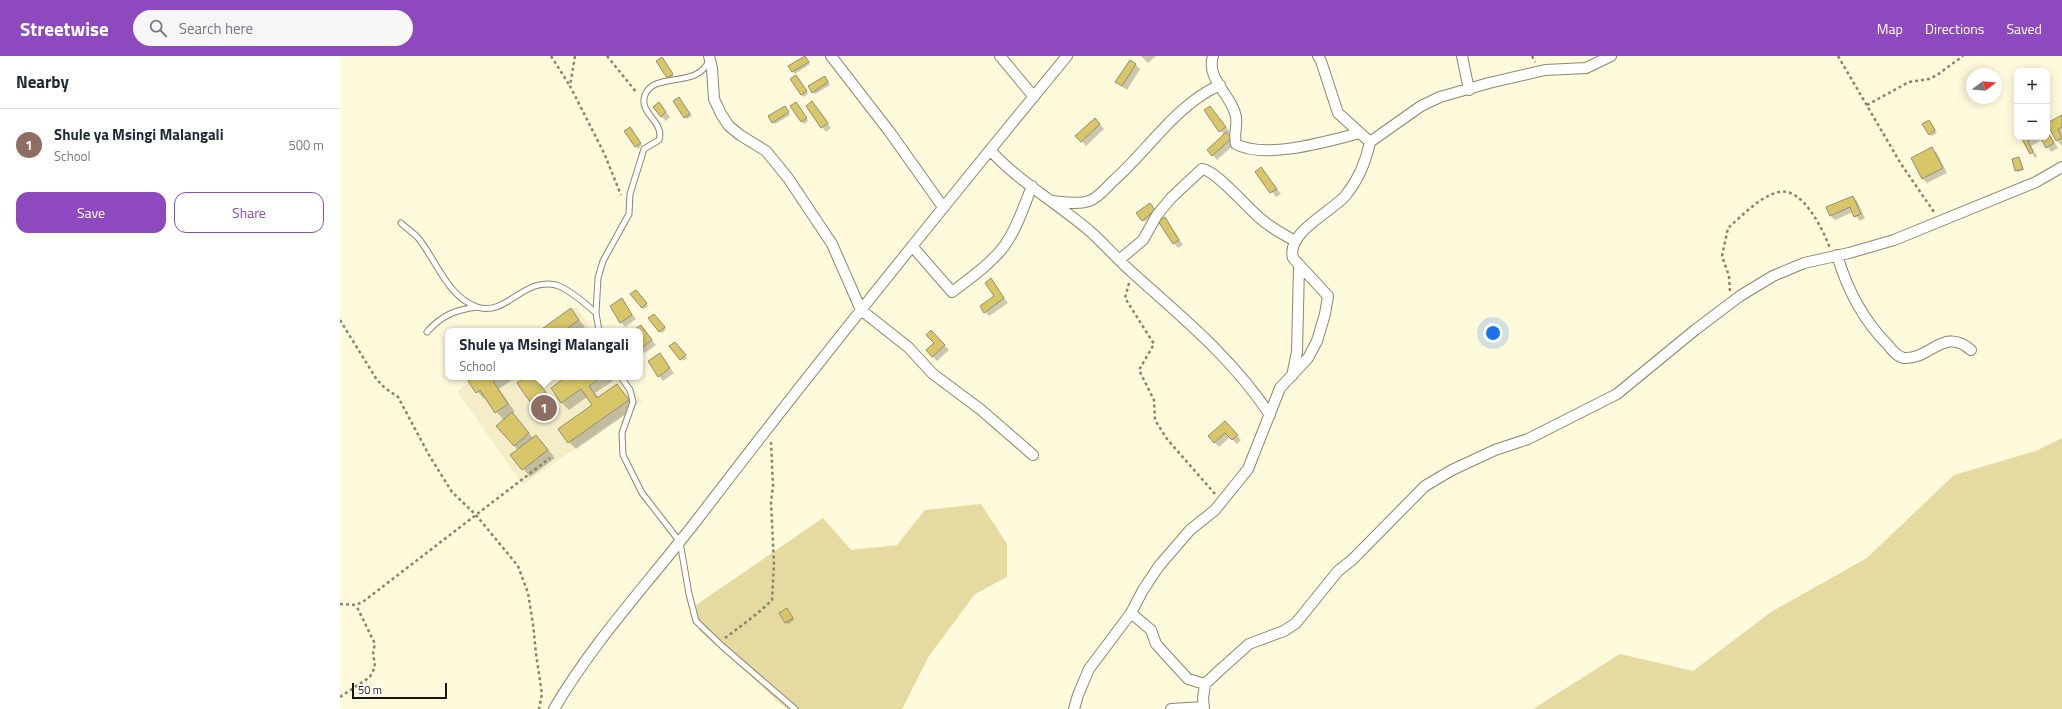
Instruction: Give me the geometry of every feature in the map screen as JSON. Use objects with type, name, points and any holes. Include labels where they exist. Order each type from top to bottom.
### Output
[{"type":"street","points":[[709,56],[712,68],[714,99],[720,114],[729,126],[740,136],[766,151],[788,178],[832,244],[861,310],[908,347],[933,374],[980,409],[1033,454]]},
{"type":"street","points":[[831,56],[889,132],[943,207]]},
{"type":"street","points":[[1000,56],[1034,97]]},
{"type":"street","points":[[554,709],[605,633],[680,542],[943,207],[991,151],[1067,56]]},
{"type":"street","points":[[1213,56],[1211,64],[1212,72],[1234,110],[1237,123],[1234,138],[1236,144],[1257,149],[1287,149],[1360,133]]},
{"type":"street","points":[[1318,56],[1338,113],[1370,142]]},
{"type":"street","points":[[1462,56],[1469,90]]},
{"type":"street","points":[[1074,709],[1089,669],[1131,613],[1143,590],[1176,544],[1222,502],[1248,469],[1280,388],[1308,358],[1317,342],[1325,314],[1328,296],[1299,266],[1292,254],[1295,241],[1306,227],[1345,196],[1356,182],[1370,142],[1421,106],[1440,98],[1489,83],[1545,70],[1586,68],[1611,56]]},
{"type":"street","points":[[1052,201],[1069,203],[1089,201],[1099,195],[1122,174],[1158,134],[1196,98],[1220,85]]},
{"type":"street","points":[[991,151],[1004,166],[1052,201],[1092,233],[1122,263],[1210,341],[1257,396],[1270,415]]},
{"type":"street","points":[[1171,709],[1204,708],[1203,698],[1205,684],[1249,644],[1284,631],[1296,622],[1338,571],[1352,560],[1425,486],[1452,470],[1495,450],[1528,438],[1617,394],[1730,304],[1773,276],[1804,263],[1894,240],[1939,220],[2036,182],[2062,167]]},
{"type":"street","points":[[1122,263],[1143,240],[1157,215],[1170,198],[1202,170],[1208,171],[1269,225],[1295,241]]},
{"type":"street","points":[[912,246],[952,292],[978,272],[1004,246],[1010,236],[1032,186]]},
{"type":"street","points":[[1835,256],[1862,312],[1880,338],[1902,358],[1912,357],[1947,341],[1965,344],[1971,350]]},
{"type":"street","points":[[1292,376],[1297,352],[1299,266]]},
{"type":"street","points":[[1131,613],[1151,630],[1156,644],[1188,679],[1205,684]]},
{"type":"lane","points":[[598,328],[596,313],[598,278],[603,260],[629,214],[630,194],[644,149],[659,140],[660,136],[657,124],[647,112],[644,100],[650,88],[659,82],[681,80],[695,74],[709,62],[709,56]]},
{"type":"lane","points":[[400,223],[418,238],[450,286],[463,300],[478,307],[490,309],[503,306],[514,296],[536,285],[556,285],[581,300],[596,313]]},
{"type":"lane","points":[[427,332],[436,321],[458,310],[478,307]]},
{"type":"lane","points":[[623,380],[630,390],[633,402],[622,433],[623,455],[642,493],[680,542],[696,621],[718,644],[795,709]]},
{"type":"path","points":[[551,56],[570,86],[604,153],[629,214]]},
{"type":"path","points":[[570,86],[575,56]]},
{"type":"path","points":[[607,56],[644,100]]},
{"type":"path","points":[[1838,56],[1902,164],[1939,220]]},
{"type":"path","points":[[1867,105],[1909,82],[1929,79],[1937,75],[1963,56]]},
{"type":"path","points":[[1730,304],[1728,276],[1722,256],[1728,228],[1764,199],[1778,192],[1788,192],[1801,200],[1816,218],[1835,256]]},
{"type":"path","points":[[1122,263],[1129,284],[1126,298],[1154,344],[1139,370],[1154,400],[1155,420],[1167,439],[1222,502]]},
{"type":"path","points":[[340,320],[372,374],[384,388],[398,397],[409,420],[446,482],[476,515],[518,566],[528,593],[541,682],[542,694],[540,709]]},
{"type":"path","points":[[718,644],[772,600],[774,564],[771,502],[774,486],[770,427]]},
{"type":"path","points":[[340,604],[356,605],[364,602],[550,458]]},
{"type":"path","points":[[340,698],[370,676],[375,667],[373,652],[375,644],[356,605]]},
{"type":"shaded area","points":[[576,307],[591,328],[546,328]]},
{"type":"shaded area","points":[[473,380],[627,380],[642,401],[523,485],[457,391]]},
{"type":"shaded area","points":[[2062,438],[2062,709],[1533,709],[1620,654],[1693,671],[1771,612],[1867,558],[1954,475],[2036,451]]},
{"type":"shaded area","points":[[981,504],[1007,544],[1007,577],[975,594],[929,656],[902,709],[787,709],[699,630],[696,605],[823,518],[851,550],[897,545],[925,510]]},
{"type":"building","points":[[805,56],[809,62],[792,72],[788,66]]},
{"type":"building","points":[[662,57],[673,74],[667,78],[656,61]]},
{"type":"building","points":[[1130,60],[1136,64],[1122,86],[1115,82]]},
{"type":"building","points":[[796,75],[807,91],[801,95],[790,79]]},
{"type":"building","points":[[825,76],[828,82],[812,93],[808,86]]},
{"type":"building","points":[[679,97],[690,114],[684,118],[673,101]]},
{"type":"building","points":[[812,101],[828,123],[821,128],[806,106]]},
{"type":"building","points":[[659,102],[666,112],[661,117],[653,107]]},
{"type":"building","points":[[796,102],[807,118],[801,122],[790,106]]},
{"type":"building","points":[[785,106],[789,112],[772,123],[768,116]]},
{"type":"building","points":[[1210,106],[1226,127],[1219,132],[1204,110]]},
{"type":"building","points":[[2062,115],[2062,127],[2058,129],[2062,138],[2056,141],[2050,129],[2050,121]]},
{"type":"building","points":[[1095,118],[1100,124],[1081,142],[1075,136]]},
{"type":"building","points":[[1929,120],[1935,130],[1929,135],[1922,124]]},
{"type":"building","points":[[630,127],[641,143],[635,147],[624,131]]},
{"type":"building","points":[[1226,132],[1232,138],[1212,156],[1207,150]]},
{"type":"building","points":[[2050,136],[2054,143],[2046,148],[2042,140],[2050,140]]},
{"type":"building","points":[[2023,140],[2030,140],[2028,141],[2033,152],[2030,154]]},
{"type":"building","points":[[1932,147],[1943,168],[1922,179],[1911,158]]},
{"type":"building","points":[[2019,157],[2023,169],[2015,171],[2012,159]]},
{"type":"building","points":[[1261,167],[1277,189],[1270,193],[1255,172]]},
{"type":"building","points":[[1853,196],[1861,214],[1854,217],[1850,207],[1830,216],[1826,207]]},
{"type":"building","points":[[1150,203],[1155,210],[1142,221],[1136,213]]},
{"type":"building","points":[[1165,217],[1179,240],[1173,244],[1158,221]]},
{"type":"building","points":[[991,278],[1004,298],[984,313],[980,306],[994,296],[985,283]]},
{"type":"building","points":[[636,290],[647,303],[642,308],[630,294]]},
{"type":"building","points":[[622,298],[632,315],[620,323],[610,306]]},
{"type":"building","points":[[571,308],[579,320],[568,328],[543,328]]},
{"type":"building","points":[[654,314],[665,327],[659,332],[648,318]]},
{"type":"building","points":[[641,325],[652,340],[643,347],[643,328],[636,328]]},
{"type":"building","points":[[931,330],[945,345],[932,357],[926,350],[934,343],[926,335]]},
{"type":"building","points":[[675,342],[686,355],[680,360],[669,346]]},
{"type":"building","points":[[660,353],[670,368],[658,377],[648,361]]},
{"type":"building","points":[[494,380],[493,381],[508,404],[495,413],[480,390],[476,393],[468,381]]},
{"type":"building","points":[[521,380],[537,380],[550,398],[535,409],[517,383]]},
{"type":"building","points":[[562,380],[597,380],[589,386],[597,398],[617,384],[629,400],[568,443],[558,429],[592,405],[581,389],[561,403],[551,388]]},
{"type":"building","points":[[512,412],[529,433],[514,446],[496,426]]},
{"type":"building","points":[[1225,421],[1238,435],[1232,440],[1225,433],[1214,443],[1208,436]]},
{"type":"building","points":[[536,435],[548,450],[522,470],[510,455]]},
{"type":"building","points":[[787,608],[793,618],[785,623],[779,613]]},
{"type":"place","name":"Shule ya Msingi Malangali","points":[[544,408]]}]
